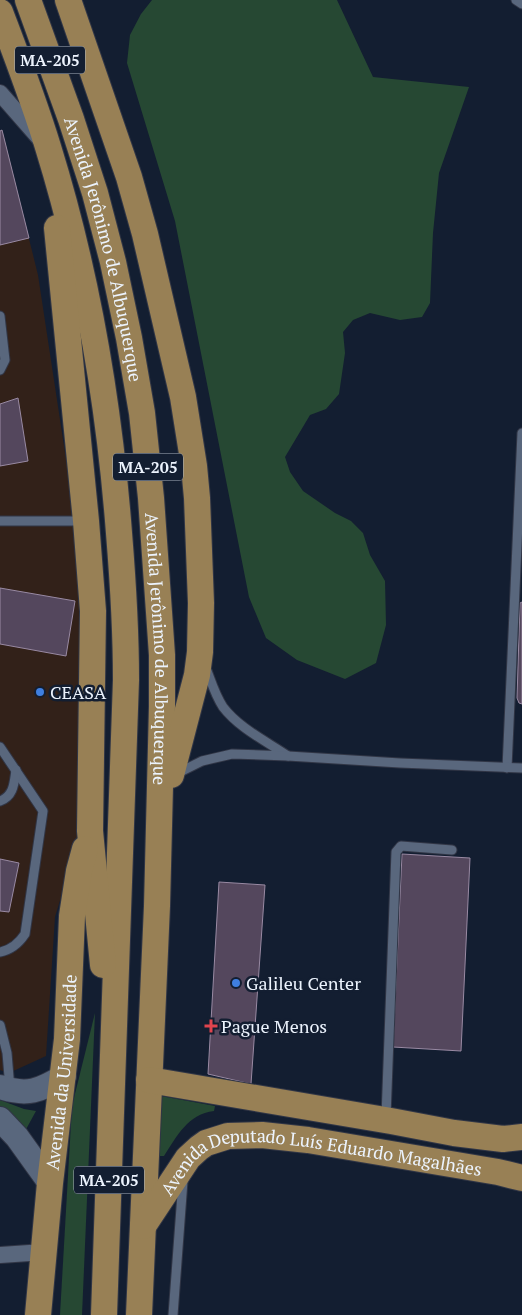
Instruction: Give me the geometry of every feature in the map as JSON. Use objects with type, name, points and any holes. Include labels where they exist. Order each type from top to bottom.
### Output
[{"type":"main road","name":"Avenida Jerônimo de Albuquerque","points":[[28,0],[71,119],[95,194],[113,262],[142,413],[151,498],[162,655],[160,823],[139,1315]]},
{"type":"main road","points":[[71,2],[129,177],[145,234],[183,397],[194,466],[201,603],[200,652],[195,682],[170,777]]},
{"type":"main road","name":"Avenida Jerônimo de Albuquerque","points":[[0,12],[41,122],[80,266],[106,403],[116,483],[125,605],[126,680],[104,1315]]},
{"type":"main road","name":"Avenida Jerônimo de Albuquerque","points":[[49,149],[86,521],[93,611],[90,831]]},
{"type":"main road","name":"MA-205","points":[[160,823],[170,777]]},
{"type":"main road","points":[[90,831],[101,944],[114,1045]]},
{"type":"main road","name":"Avenida da Universidade","points":[[38,1315],[50,1183],[64,1076],[72,916],[79,871],[90,831]]},
{"type":"main road","name":"Avenida Deputado Luís Eduardo Magalhães","points":[[149,1080],[489,1138],[522,1137]]},
{"type":"main road","name":"Avenida Deputado Luís Eduardo Magalhães","points":[[142,1227],[184,1163],[199,1148],[218,1138],[238,1135],[262,1135],[308,1140],[498,1172],[522,1178]]},
{"type":"street","points":[[0,93],[49,149]]},
{"type":"street","points":[[3,1095],[40,1089],[64,1076]]},
{"type":"street","points":[[0,1119],[17,1137],[50,1183]]},
{"type":"street","points":[[0,1255],[44,1252]]},
{"type":"lane","points":[[516,0],[522,4]]},
{"type":"lane","points":[[0,316],[5,360],[0,370]]},
{"type":"lane","points":[[507,768],[522,433]]},
{"type":"lane","points":[[0,521],[86,521]]},
{"type":"lane","points":[[200,652],[218,698],[230,714],[238,723],[288,756]]},
{"type":"lane","points":[[0,747],[43,811],[25,934],[12,947],[0,952]]},
{"type":"lane","points":[[170,777],[202,761],[232,754],[400,764],[522,768]]},
{"type":"lane","points":[[0,801],[12,791],[16,770]]},
{"type":"lane","points":[[386,1120],[396,852],[401,846],[452,850]]},
{"type":"lane","points":[[0,1026],[7,1052],[3,1095]]},
{"type":"lane","points":[[173,1315],[184,1163]]},
{"type":"shaded area","name":"CEASA","points":[[2,130],[38,275],[80,551],[80,834],[55,917],[46,1056],[9,1073],[0,1070],[0,131]]},
{"type":"green space","points":[[152,0],[337,0],[373,77],[469,87],[439,173],[433,233],[430,303],[422,317],[400,320],[370,313],[353,320],[343,332],[345,353],[339,394],[326,409],[310,415],[285,457],[290,472],[303,491],[335,513],[351,521],[363,533],[370,555],[385,581],[386,625],[376,663],[345,679],[297,660],[266,638],[249,597],[175,221],[127,63],[130,35],[141,14]]},
{"type":"green space","points":[[95,1013],[82,1315],[60,1315],[72,1106]]},
{"type":"green space","points":[[161,1096],[215,1106],[214,1111],[197,1116],[190,1121],[164,1156],[160,1156],[158,1153]]},
{"type":"green space","points":[[0,1100],[24,1109],[36,1111],[24,1133],[0,1113]]},
{"type":"building","points":[[2,130],[29,238],[0,245],[0,131]]},
{"type":"building","points":[[18,398],[28,461],[0,466],[0,404]]},
{"type":"building","points":[[0,588],[75,601],[66,656],[0,644]]},
{"type":"building","points":[[522,602],[522,704],[519,703],[517,698],[520,603]]},
{"type":"building","points":[[402,854],[470,858],[461,1051],[393,1047]]},
{"type":"building","points":[[0,859],[19,863],[9,912],[0,911]]},
{"type":"building","name":"Galileu Center","points":[[219,882],[265,885],[251,1084],[208,1074]]},
{"type":"place","name":"CEASA","points":[[40,692]]},
{"type":"place","name":"Galileu Center","points":[[236,983]]},
{"type":"place","name":"Pague Menos","points":[[211,1026]]}]
